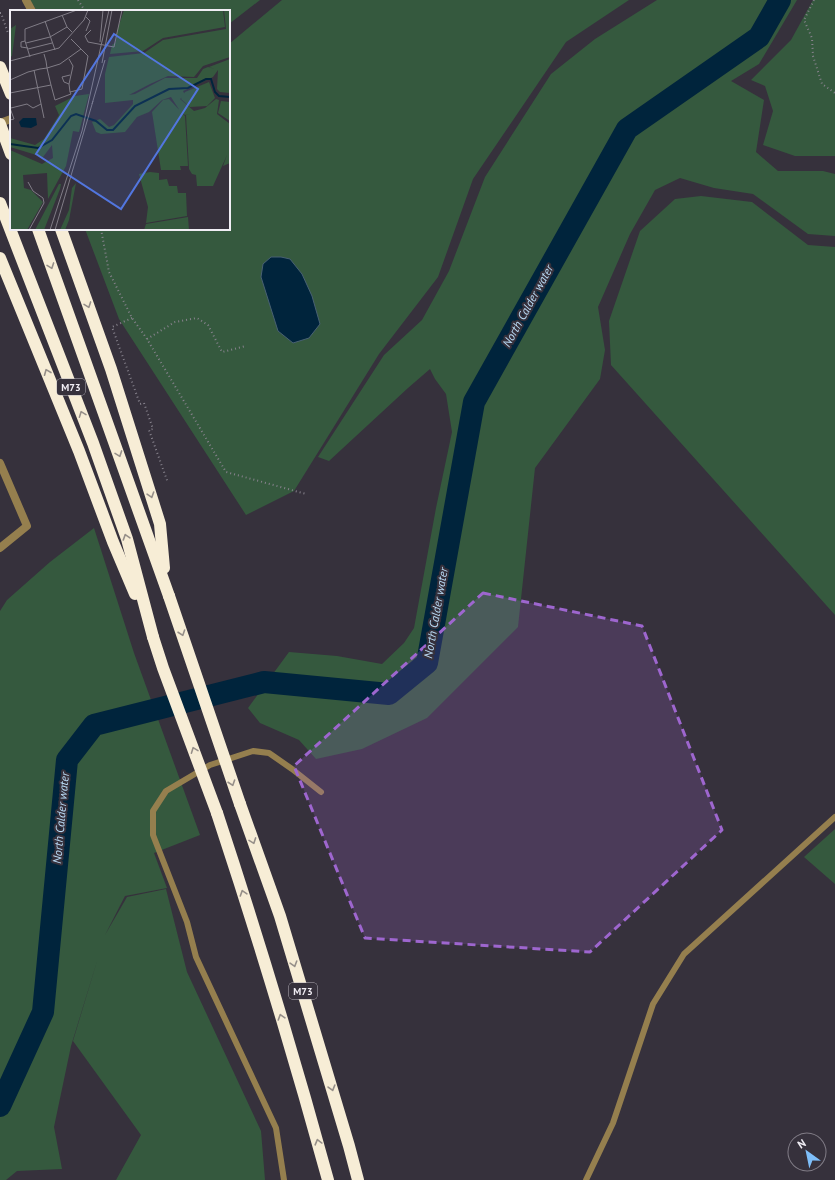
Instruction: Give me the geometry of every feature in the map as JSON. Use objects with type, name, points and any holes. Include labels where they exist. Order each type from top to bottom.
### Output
[{"type":"highway","points":[[0,67],[10,92]]},
{"type":"highway","points":[[0,124],[10,151]]},
{"type":"highway","name":"M73","points":[[0,203],[10,228]]},
{"type":"highway","points":[[0,219],[40,305]]},
{"type":"highway","name":"M73","points":[[11,230],[93,444],[127,539],[132,576],[163,668],[217,813],[246,902],[291,1050],[328,1180]]},
{"type":"highway","name":"M73","points":[[38,230],[161,562]]},
{"type":"highway","name":"M73","points":[[61,230],[111,369],[160,524],[161,562],[164,581],[280,916],[358,1180]]},
{"type":"highway","points":[[0,258],[73,436],[113,542],[132,576]]},
{"type":"street","points":[[26,0],[31,10]]},
{"type":"street","points":[[0,124],[10,119]]},
{"type":"street","points":[[0,463],[27,526],[0,548]]},
{"type":"lane","points":[[284,1180],[276,1128],[196,957],[187,922],[153,835],[153,811],[166,791],[210,765],[253,751],[269,753],[321,792]]},
{"type":"lane","points":[[586,1180],[613,1123],[653,1004],[684,954],[835,817]]},
{"type":"path","points":[[78,0],[84,10]]},
{"type":"path","points":[[814,0],[804,20],[812,38],[813,56],[822,84],[835,93]]},
{"type":"path","points":[[0,13],[8,33],[10,32]]},
{"type":"path","points":[[102,230],[109,272],[132,318],[147,339],[226,472],[306,494]]},
{"type":"path","points":[[132,318],[112,327],[140,404],[144,403],[153,429],[149,430],[168,482]]},
{"type":"path","points":[[147,339],[175,322],[197,318],[208,325],[222,352],[246,346]]},
{"type":"highlighted area","points":[[483,593],[642,626],[722,830],[590,952],[365,938],[294,766]]},
{"type":"green space","points":[[30,0],[260,0],[230,23],[230,10],[36,10]]},
{"type":"green space","points":[[282,0],[629,0],[566,42],[473,179],[438,277],[379,354],[294,491],[246,515],[119,319],[85,230],[230,230],[230,43]]},
{"type":"green space","points":[[657,0],[797,0],[759,64],[731,81],[764,100],[756,152],[778,171],[823,171],[835,174],[835,236],[808,234],[753,194],[714,188],[680,178],[655,190],[630,234],[598,307],[605,350],[600,379],[535,468],[518,627],[427,718],[362,749],[316,759],[299,740],[260,723],[248,708],[289,652],[337,656],[382,664],[404,643],[414,628],[436,508],[452,432],[446,394],[430,369],[329,461],[318,457],[384,355],[422,320],[449,271],[485,177],[551,74],[595,39]]},
{"type":"green space","points":[[813,0],[835,0],[835,156],[795,156],[763,145],[773,111],[765,86],[751,80],[791,40]]},
{"type":"green space","points":[[701,196],[752,202],[808,245],[835,247],[835,615],[611,365],[609,321],[640,231],[675,199]]},
{"type":"green space","points":[[94,528],[134,653],[200,835],[154,853],[167,888],[125,896],[105,935],[127,897],[166,889],[187,972],[261,1131],[265,1180],[116,1180],[141,1135],[73,1041],[98,958],[71,1046],[54,1127],[62,1169],[17,1171],[6,1180],[0,1180],[0,611],[7,600],[50,562]]},
{"type":"green space","points":[[835,829],[835,884],[804,857]]},
{"type":"water","points":[[271,257],[290,259],[302,274],[312,296],[320,324],[309,338],[293,343],[278,331],[261,277],[263,264]]},
{"type":"waterway","name":"North Calder water","points":[[0,1106],[43,1012],[67,760],[94,725],[264,682],[389,694],[427,663],[474,402],[627,129],[759,37],[780,0]]}]
